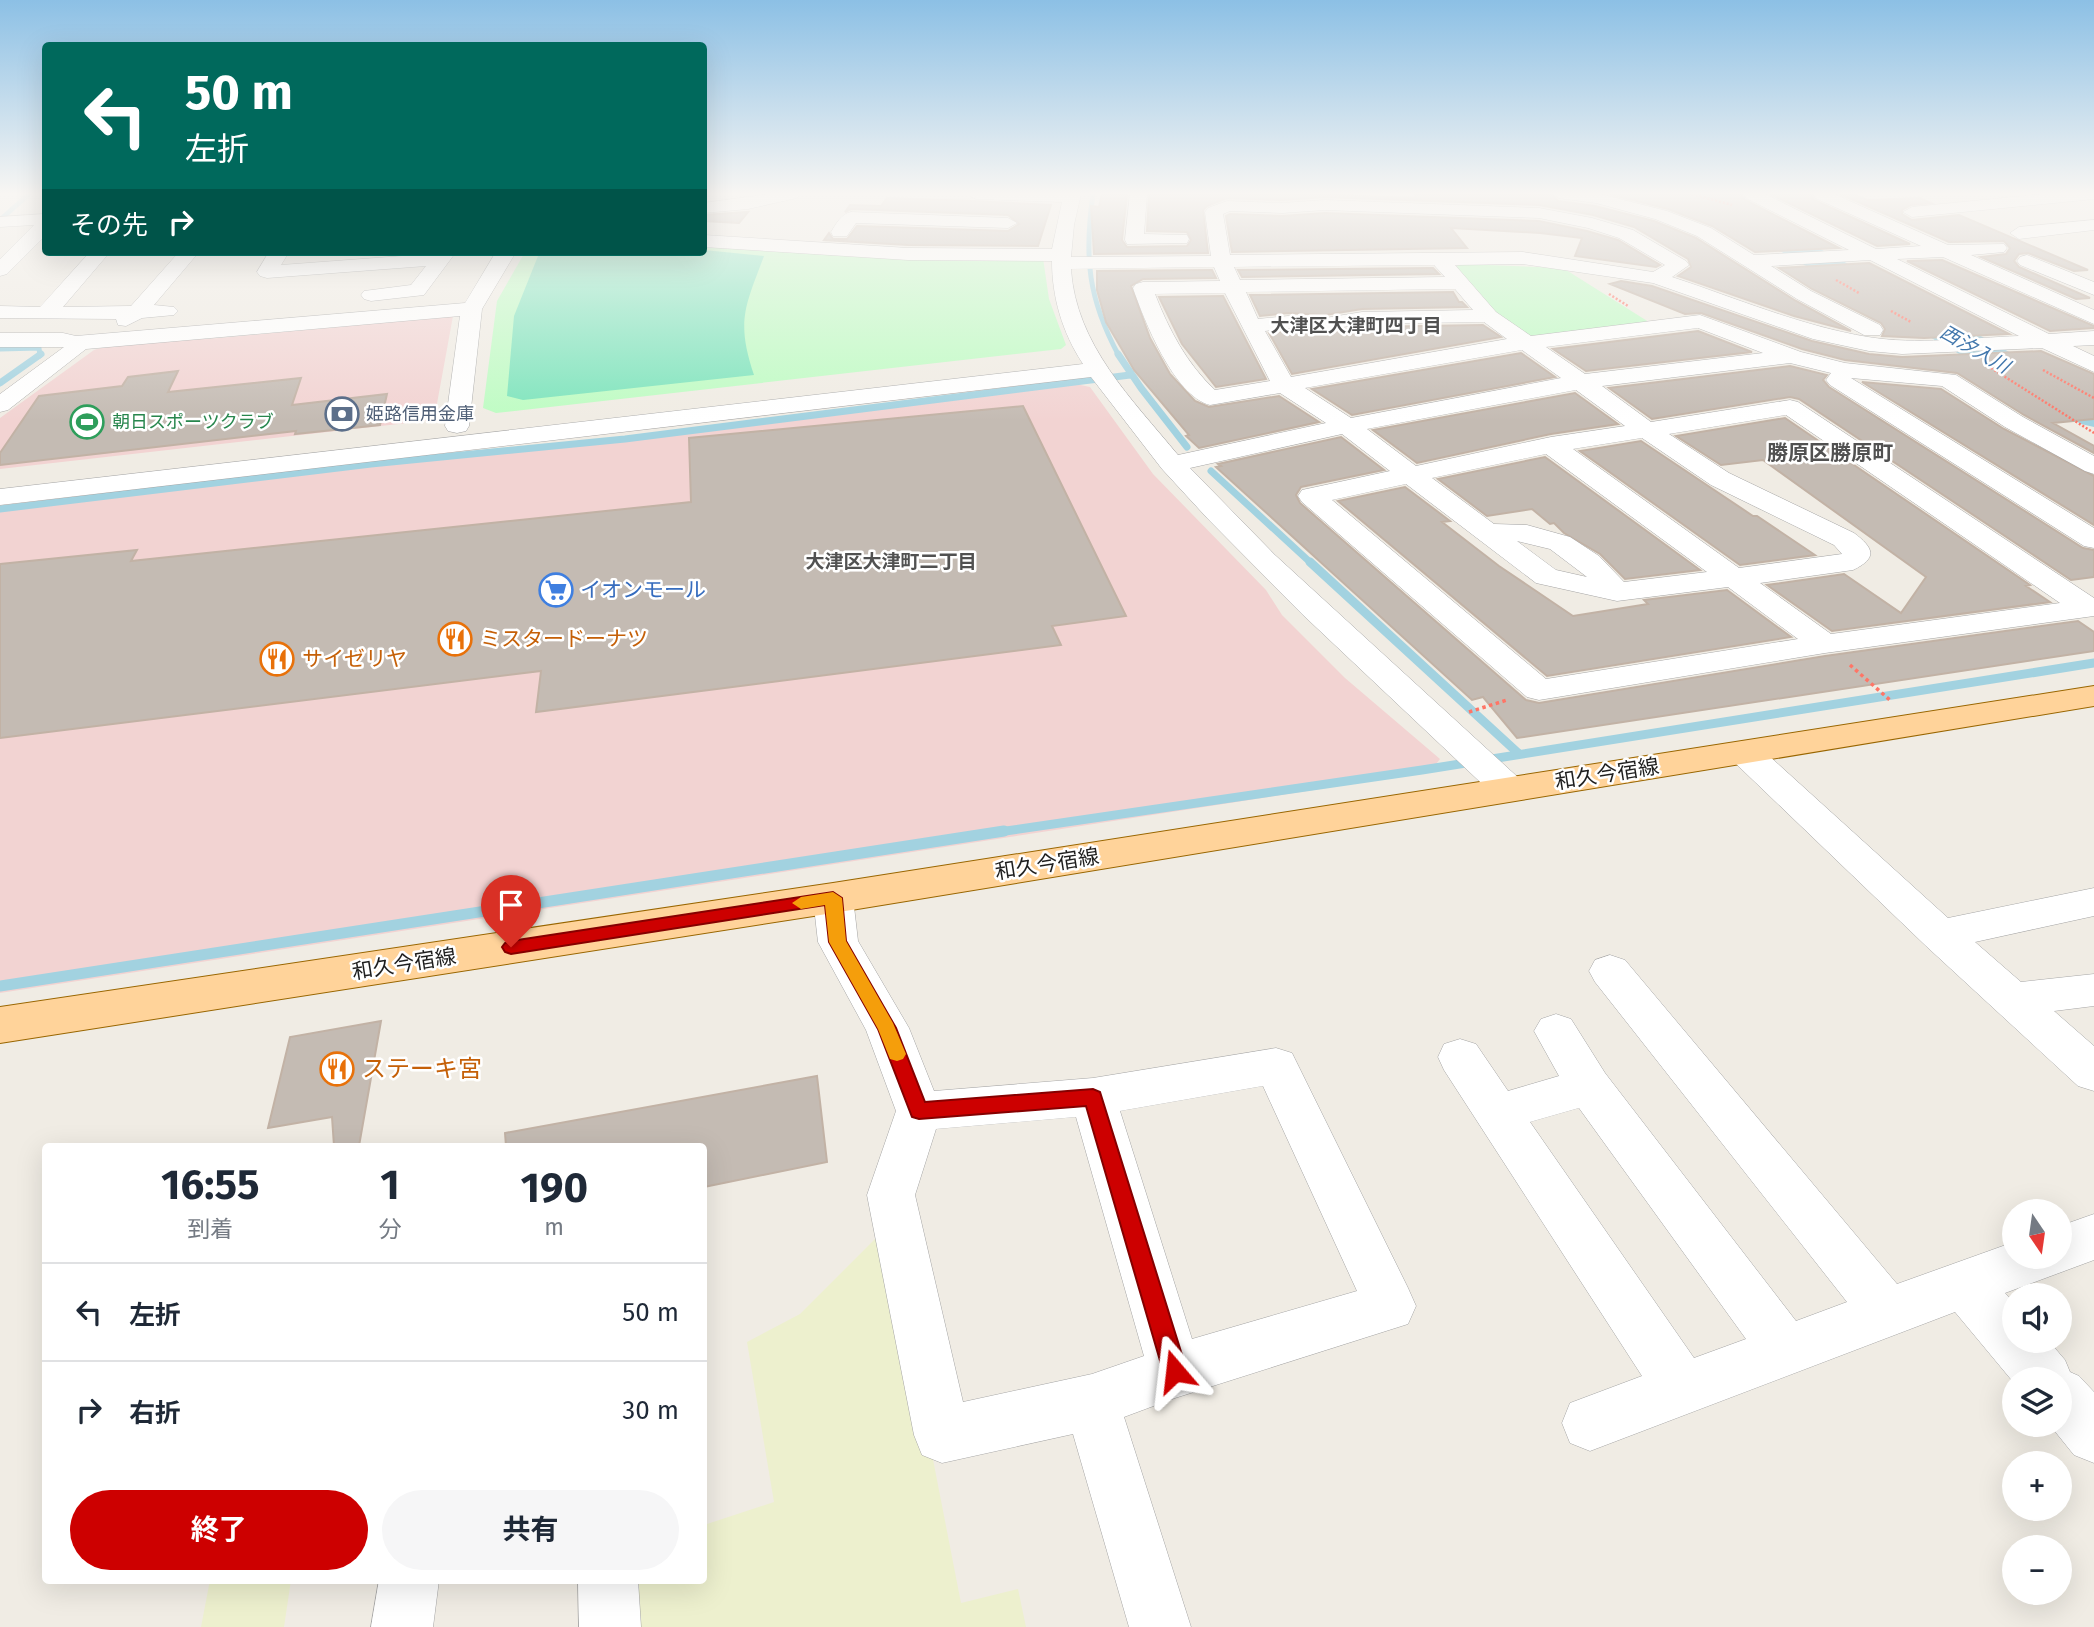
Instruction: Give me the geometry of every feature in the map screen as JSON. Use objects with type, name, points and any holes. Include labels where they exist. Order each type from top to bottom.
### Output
[{"type":"main road","name":"和久今宿線","points":[[0,1025],[833,898],[2094,696]]},
{"type":"street","points":[[46,314],[84,270]]},
{"type":"street","points":[[4,398],[78,345],[137,312],[174,270]]},
{"type":"street","points":[[268,270],[267,272],[290,270]]},
{"type":"street","points":[[413,314],[417,291],[433,270]]},
{"type":"street","points":[[457,426],[472,309],[495,270]]},
{"type":"street","points":[[1062,270],[1071,321],[1093,362],[1171,464],[1308,604],[1509,789]]},
{"type":"street","points":[[1226,270],[1251,326],[1284,384],[1347,426],[1486,533],[1528,531],[1551,537],[1603,576],[1617,592],[1843,564],[1856,558],[1856,548],[1844,539],[1720,479],[1579,382],[1489,316],[1449,270]]},
{"type":"street","points":[[1608,270],[1656,278],[1845,340],[1902,347],[2094,338]]},
{"type":"street","points":[[1656,278],[1675,270]]},
{"type":"street","points":[[1732,270],[1804,295]]},
{"type":"street","points":[[1766,270],[1804,295],[1872,330]]},
{"type":"street","points":[[1908,270],[2094,365]]},
{"type":"street","points":[[1991,270],[2094,318]]},
{"type":"street","points":[[2049,270],[2094,289]]},
{"type":"street","points":[[1460,284],[1143,288],[1154,322],[1196,386],[1210,398],[1525,343],[1700,321],[1793,357],[1845,370],[1948,380],[2014,422],[2094,466]]},
{"type":"street","points":[[349,297],[417,291]]},
{"type":"street","points":[[210,332],[226,309]]},
{"type":"street","points":[[0,340],[86,341],[472,309]]},
{"type":"street","points":[[0,312],[46,314],[188,310]]},
{"type":"street","points":[[1251,326],[1325,324],[1362,318],[1489,316]]},
{"type":"street","points":[[1171,464],[1347,426],[1579,382],[1793,357]]},
{"type":"street","points":[[0,477],[457,426],[1093,362]]},
{"type":"street","points":[[0,497],[1093,362]]},
{"type":"street","points":[[1845,370],[1838,380],[2094,540]]},
{"type":"street","points":[[1790,407],[2088,608],[1825,644],[1539,690],[1311,496],[1551,445],[1647,430],[1790,407]]},
{"type":"street","points":[[1551,445],[1825,644]]},
{"type":"street","points":[[1934,503],[2015,493]]},
{"type":"street","points":[[1744,752],[1940,935],[2094,1073]]},
{"type":"street","points":[[833,898],[838,942],[887,1028],[919,1111],[891,1195],[942,1435],[1092,1402],[1175,1371],[1390,1306],[1276,1066],[1093,1097],[919,1111]]},
{"type":"street","points":[[1940,935],[2094,902]]},
{"type":"street","points":[[1610,971],[1888,1312]]},
{"type":"street","points":[[2011,1000],[2094,990]]},
{"type":"street","points":[[1556,1031],[1589,1086],[1786,1350]]},
{"type":"street","points":[[1460,1057],[1682,1388]]},
{"type":"street","points":[[1497,1113],[1589,1086]]},
{"type":"street","points":[[1093,1097],[1175,1371]]},
{"type":"street","points":[[2072,1245],[2094,1237]]},
{"type":"street","points":[[1590,1423],[2005,1269]]},
{"type":"street","points":[[1964,1284],[2036,1367]]},
{"type":"street","points":[[1092,1402],[1160,1627]]},
{"type":"street","points":[[2072,1409],[2094,1435]]},
{"type":"street","points":[[402,1627],[407,1584]]},
{"type":"street","points":[[608,1584],[610,1627]]},
{"type":"path","points":[[1876,688],[1891,701]]},
{"type":"shaded area","points":[[453,316],[434,420],[0,469],[0,418],[94,350],[111,345],[219,338]]},
{"type":"shaded area","points":[[1071,383],[1090,387],[1153,474],[1266,590],[1282,615],[1345,678],[1440,759],[1430,772],[0,993],[0,511],[590,440],[647,439],[772,418]]},
{"type":"green space","points":[[515,270],[1045,270],[1049,299],[1066,345],[1061,349],[496,413],[483,408],[497,301]]},
{"type":"green space","points":[[532,270],[759,270],[748,302],[744,327],[754,375],[523,400],[507,396],[514,316]]},
{"type":"green space","points":[[1456,270],[1566,270],[1652,324],[1537,338],[1504,319]]},
{"type":"green space","points":[[881,1233],[890,1239],[961,1603],[1018,1589],[1026,1627],[632,1627],[630,1584],[707,1584],[707,1524],[774,1502],[747,1342],[800,1314]]},
{"type":"green space","points":[[209,1584],[290,1584],[284,1627],[201,1627]]},
{"type":"building","points":[[1212,270],[1216,278],[1143,279],[1131,286],[1150,338],[1170,374],[1195,401],[1209,407],[1279,396],[1319,422],[1199,448],[1186,436],[1189,435],[1134,370],[1106,322],[1097,290],[1097,271]]},
{"type":"building","points":[[1238,270],[1435,270],[1439,274],[1242,277]]},
{"type":"building","points":[[1687,270],[1747,270],[1851,331],[1794,316],[1678,276]]},
{"type":"building","points":[[1782,270],[1883,270],[2009,334],[1924,338],[1882,336],[1885,329],[1881,323],[1812,289]]},
{"type":"building","points":[[1925,270],[1965,270],[2094,326],[2050,331]]},
{"type":"building","points":[[2010,270],[2026,270],[2090,298],[2076,299]]},
{"type":"building","points":[[1621,281],[1652,286],[1812,341],[1869,354],[1902,357],[2041,351],[2094,374],[2094,419],[2053,423],[2094,446],[2094,453],[2024,415],[1957,373],[1845,360],[1802,349],[1701,313],[1685,314],[1610,284]]},
{"type":"building","points":[[1453,292],[1459,302],[1467,307],[1362,309],[1325,315],[1288,313],[1260,316],[1250,295]]},
{"type":"building","points":[[1223,296],[1266,379],[1216,387],[1182,344],[1159,297]]},
{"type":"building","points":[[1483,325],[1501,337],[1292,374],[1269,333],[1325,333],[1362,327]]},
{"type":"building","points":[[1698,331],[1752,352],[1586,371],[1553,349]]},
{"type":"building","points":[[1521,353],[1555,377],[1352,415],[1312,389]]},
{"type":"building","points":[[1790,366],[1827,375],[1823,380],[1829,387],[2083,548],[2094,550],[2094,577],[2071,580],[1799,399],[1790,397],[1652,419],[1609,388]]},
{"type":"building","points":[[178,371],[168,392],[301,378],[292,405],[387,394],[380,425],[295,434],[296,431],[0,465],[0,453],[39,396],[122,386],[128,377]]},
{"type":"building","points":[[1862,382],[1941,389],[2004,429],[2094,476],[2094,525]]},
{"type":"building","points":[[1575,393],[1618,424],[1551,434],[1417,463],[1373,430]]},
{"type":"building","name":"イオンモール","points":[[1023,406],[1126,616],[1052,626],[1061,645],[536,712],[541,671],[0,738],[0,564],[137,550],[131,561],[691,502],[689,438]]},
{"type":"building","points":[[1785,418],[2030,585],[2026,586],[2050,602],[1832,631],[1767,585],[1844,574],[1901,613],[1926,577],[1763,460],[1721,465],[1676,436]]},
{"type":"building","points":[[1341,437],[1384,470],[1301,487],[1296,495],[1300,503],[1526,700],[1539,703],[1825,656],[2078,621],[2094,632],[2094,651],[1517,738],[1483,697],[1472,700],[1216,467],[1221,466],[1218,464]]},
{"type":"building","points":[[1641,441],[1815,555],[1740,565],[1580,451]]},
{"type":"building","points":[[1545,457],[1700,570],[1625,579],[1600,554],[1564,533],[1554,523],[1550,524],[1532,509],[1487,516],[1438,479]]},
{"type":"building","points":[[1405,487],[1450,521],[1442,522],[1499,566],[1573,616],[1648,604],[1644,600],[1727,590],[1791,637],[1547,676],[1338,501]]},
{"type":"building","points":[[381,1021],[360,1143],[334,1143],[332,1117],[268,1128],[290,1037]]},
{"type":"building","points":[[817,1076],[827,1162],[707,1186],[707,1143],[506,1143],[505,1133]]},
{"type":"waterway","points":[[1090,270],[1101,316],[1118,354]]},
{"type":"waterway","name":"西汐入川","points":[[1836,270],[2094,416]]},
{"type":"waterway","points":[[0,349],[39,348],[40,355]]},
{"type":"waterway","points":[[1118,354],[1187,447]]},
{"type":"waterway","points":[[0,383],[40,355]]},
{"type":"waterway","points":[[0,509],[371,464],[625,439],[1130,375]]},
{"type":"waterway","points":[[1211,471],[1312,564]]},
{"type":"waterway","points":[[1310,562],[1518,753]]},
{"type":"waterway","points":[[992,833],[1422,770],[2094,663]]},
{"type":"waterway","points":[[0,986],[1004,831]]},
{"type":"slow traffic","points":[[801,903],[833,898],[838,942],[887,1028],[897,1054]]},
{"type":"place","name":"姫路信用金庫","points":[[342,414]]},
{"type":"place","name":"朝日スポーツクラブ","points":[[87,422]]},
{"type":"place","name":"イオンモール","points":[[556,590]]},
{"type":"place","name":"ミスタードーナツ","points":[[455,639]]},
{"type":"place","name":"サイゼリヤ","points":[[277,659]]},
{"type":"place","name":"ステーキ宮","points":[[337,1069]]},
{"type":"district","name":"大津区大津町四丁目","points":[[1356,325]]},
{"type":"district","name":"勝原区勝原町","points":[[1830,453]]},
{"type":"district","name":"大津区大津町二丁目","points":[[891,561]]},
{"type":"route","points":[[511,947],[833,898],[838,942],[887,1028],[919,1111],[1093,1097],[1175,1371]]}]
